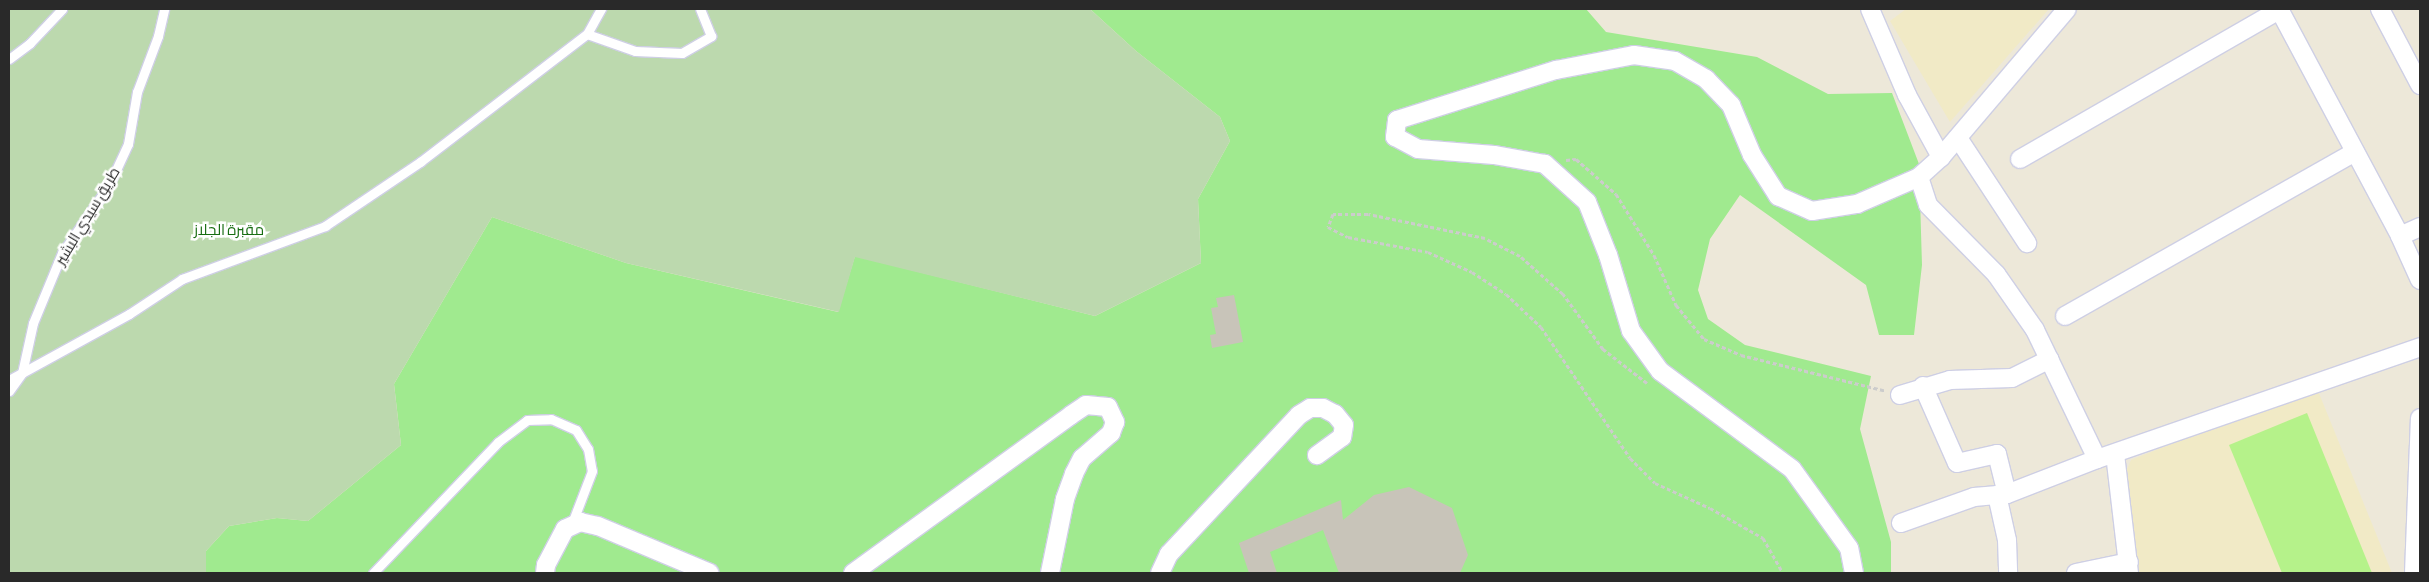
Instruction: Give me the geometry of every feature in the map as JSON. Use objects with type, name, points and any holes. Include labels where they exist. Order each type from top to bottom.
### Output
[{"type":"street","points":[[1870,9],[1907,96],[1941,157]]},
{"type":"street","points":[[1854,573],[1849,548],[1792,469],[1660,371],[1654,363],[1631,331],[1608,255],[1587,202],[1546,164],[1494,155],[1418,149],[1395,137],[1397,120],[1556,70],[1634,54],[1674,61],[1706,79],[1731,105],[1752,155],[1778,196],[1812,211],[1857,204],[1919,177],[1941,157],[2067,9]]},
{"type":"street","points":[[2020,159],[2279,9],[2400,236],[2420,280]]},
{"type":"street","points":[[2380,9],[2420,85]]},
{"type":"street","points":[[1958,138],[2026,243]]},
{"type":"street","points":[[2065,316],[2355,152]]},
{"type":"street","points":[[1919,177],[1928,205],[2006,286],[2050,359],[2098,459]]},
{"type":"street","points":[[2400,236],[2420,227]]},
{"type":"street","points":[[1901,523],[1974,497],[2002,494],[2420,347]]},
{"type":"street","points":[[1900,395],[1923,386],[1960,379],[2012,378],[2050,359]]},
{"type":"street","points":[[1923,386],[1957,463],[1997,454],[2007,540],[2008,573]]},
{"type":"street","points":[[853,573],[1086,405],[1108,407],[1115,422],[1111,433],[1082,458],[1074,474],[1065,500],[1050,573]]},
{"type":"street","points":[[1160,573],[1169,554],[1299,415],[1310,408],[1323,408],[1335,414],[1344,425],[1342,437],[1317,455]]},
{"type":"street","points":[[2414,573],[2420,418]]},
{"type":"street","points":[[2076,573],[2129,567],[2115,454]]},
{"type":"street","points":[[545,573],[546,565],[561,536],[572,523],[598,526],[710,573]]},
{"type":"lane","points":[[9,59],[30,43],[62,9]]},
{"type":"lane","name":"طريق سيدي البشير","points":[[9,392],[22,373],[33,323],[62,253],[109,185],[128,144],[137,92],[158,36],[164,9]]},
{"type":"lane","points":[[9,380],[129,314],[182,279],[325,226],[420,162],[587,34],[601,9]]},
{"type":"lane","points":[[587,34],[635,51],[682,53],[710,36],[700,9]]},
{"type":"lane","points":[[372,573],[498,442],[527,420],[551,419],[576,430],[588,449],[592,471],[572,523]]},
{"type":"path","points":[[1546,164],[1576,159],[1616,194],[1654,255],[1676,305],[1704,339],[1741,355],[1846,379],[1900,395]]},
{"type":"path","points":[[1654,388],[1603,349],[1563,294],[1520,256],[1485,238],[1368,214],[1333,214],[1328,227],[1348,238],[1428,252],[1472,272],[1506,294],[1541,327],[1630,458],[1655,484],[1710,508],[1763,538],[1783,573]]},
{"type":"shaded area","points":[[1906,9],[2049,9],[1950,122],[1890,21]]},
{"type":"shaded area","points":[[2316,386],[2392,573],[2137,573],[2125,474],[2131,460]]},
{"type":"green space","name":"مقبرة الجلاز","points":[[9,9],[1090,9],[1136,51],[1220,117],[1230,141],[1198,199],[1201,263],[1095,316],[855,257],[839,312],[626,263],[492,217],[394,384],[401,445],[308,521],[277,518],[229,526],[206,551],[206,573],[9,573]]},
{"type":"green space","points":[[1090,9],[1586,9],[1606,32],[1757,57],[1828,94],[1892,93],[1919,164],[1922,265],[1914,335],[1879,335],[1866,285],[1740,195],[1710,239],[1698,290],[1708,319],[1745,345],[1871,376],[1860,429],[1891,542],[1891,573],[206,573],[206,551],[229,526],[277,518],[308,521],[401,445],[394,384],[492,217],[626,263],[838,312],[855,256],[1095,316],[1201,263],[1198,199],[1230,141],[1220,117],[1136,51]]},
{"type":"green space","points":[[2307,413],[2372,573],[2282,573],[2229,445]]},
{"type":"building","points":[[1234,295],[1243,342],[1212,348],[1210,335],[1216,334],[1211,308],[1218,307],[1216,298]]},
{"type":"building","points":[[1409,487],[1452,508],[1468,555],[1460,573],[1339,573],[1323,530],[1270,552],[1277,573],[1249,573],[1239,543],[1341,500],[1343,520],[1374,495]]}]
